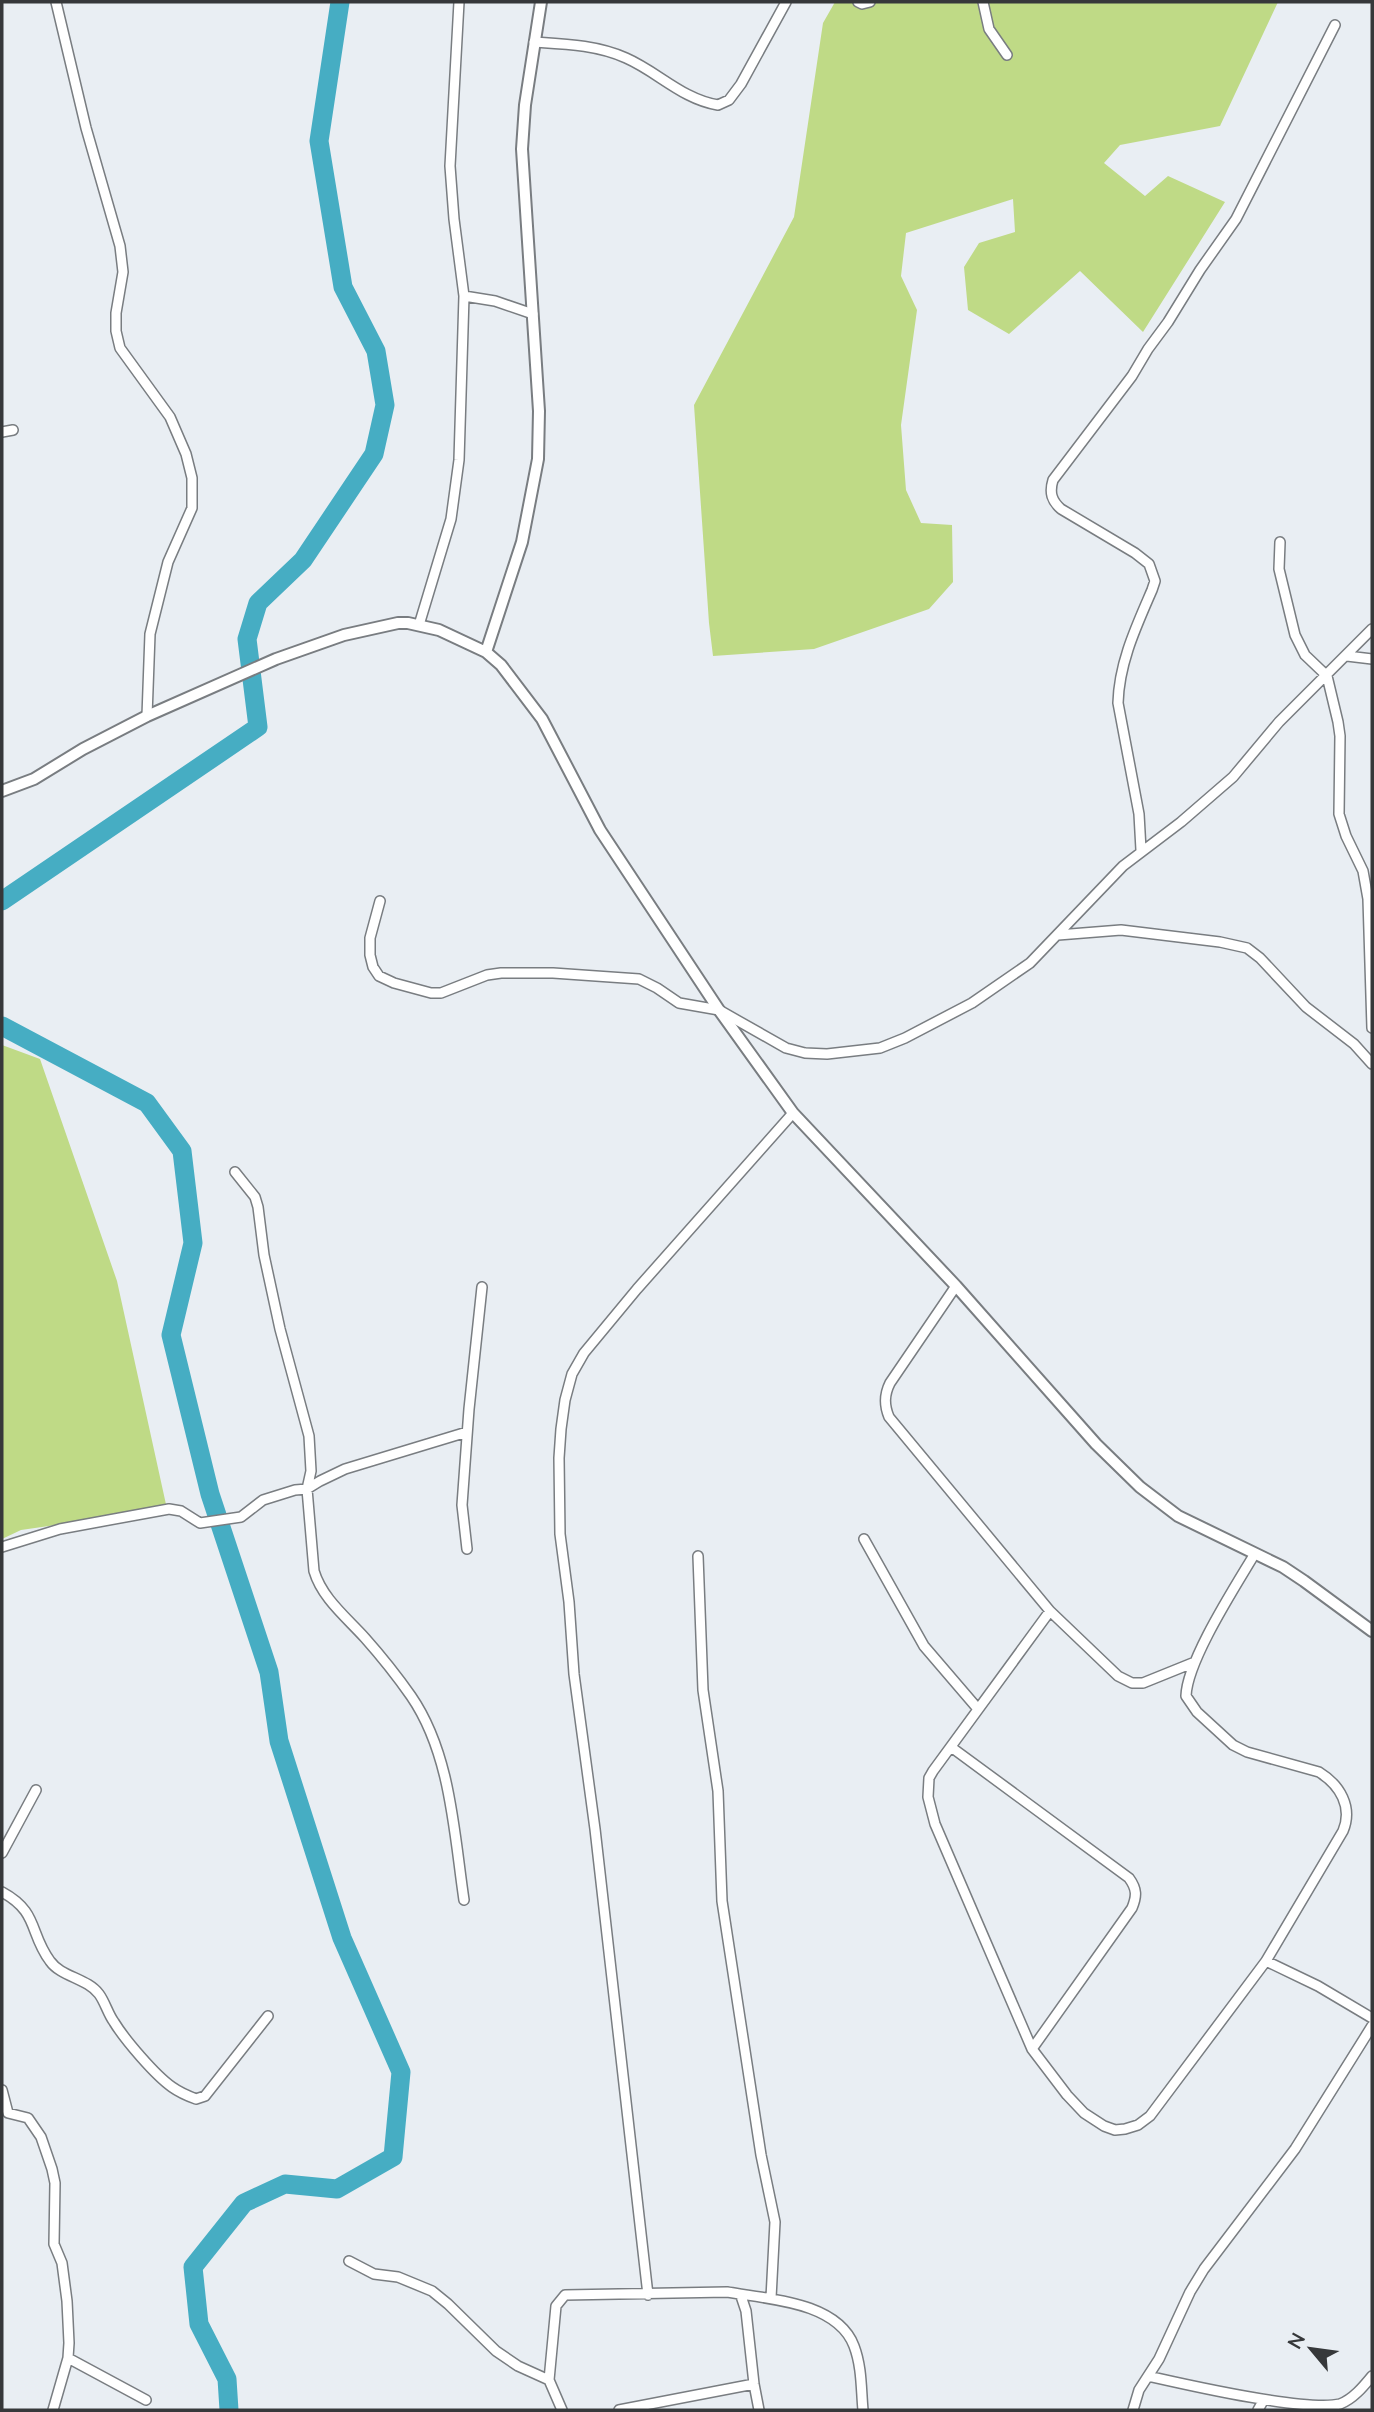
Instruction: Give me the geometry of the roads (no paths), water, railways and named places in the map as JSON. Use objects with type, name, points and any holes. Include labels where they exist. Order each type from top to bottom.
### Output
[{"type":"street","points":[[56,2],[86,128],[120,246],[123,272],[116,313],[116,331],[120,348],[170,417],[186,454],[192,478],[192,508],[168,562],[152,625],[147,716]]},
{"type":"street","points":[[419,625],[451,519],[459,460],[464,296],[450,166],[459,2]]},
{"type":"street","points":[[486,652],[522,542],[538,459],[539,411],[522,149],[525,105],[541,2]]},
{"type":"street","points":[[534,43],[575,44],[627,58],[693,97],[718,105],[729,100],[740,84],[786,2]]},
{"type":"street","points":[[858,2],[870,2]]},
{"type":"street","points":[[983,2],[989,29],[1007,55]]},
{"type":"street","points":[[1141,850],[1139,814],[1118,703],[1125,657],[1152,590],[1155,581],[1153,573],[1149,564],[1135,553],[1061,509],[1052,499],[1050,488],[1053,480],[1132,376],[1236,219],[1335,25]]},
{"type":"street","points":[[464,296],[495,301],[533,314]]},
{"type":"street","points":[[2,432],[13,430]]},
{"type":"street","points":[[1280,542],[1279,569],[1295,635],[1305,655],[1327,676],[1340,736],[1339,814],[1346,836],[1367,870],[1372,1028]]},
{"type":"street","points":[[2,791],[34,779],[83,749],[147,716],[276,659],[344,635],[398,623],[419,625],[460,639],[486,652],[501,665],[542,719],[600,830],[719,1010],[793,1113],[957,1286],[1126,1475],[1178,1516],[1283,1567],[1372,1631]]},
{"type":"street","points":[[380,901],[370,938],[370,955],[379,976],[394,983],[441,993],[487,975],[501,973],[553,973],[639,979],[679,1003],[719,1010],[795,1051],[827,1054],[868,1051],[905,1038],[972,1003],[1030,962],[1106,882],[1141,850],[1181,822],[1233,777],[1279,722],[1372,629]]},
{"type":"street","points":[[1347,656],[1372,659]]},
{"type":"street","points":[[1058,935],[1121,930],[1220,942],[1247,948],[1260,958],[1306,1007],[1354,1044],[1372,1064]]},
{"type":"street","points":[[648,2295],[595,1829],[574,1674],[569,1602],[560,1534],[561,1429],[572,1374],[584,1353],[793,1113]]},
{"type":"street","points":[[235,1171],[255,1197],[258,1207],[264,1255],[309,1436],[310,1471],[307,1489],[314,1571],[320,1589],[397,1677],[424,1716],[433,1737],[444,1778],[464,1900]]},
{"type":"street","points":[[957,1286],[894,1375],[886,1392],[884,1405],[888,1417],[1050,1611],[1126,1681],[1143,1683],[1195,1662]]},
{"type":"street","points":[[467,1549],[462,1505],[482,1287]]},
{"type":"street","points":[[2,1547],[60,1529],[169,1508],[181,1511],[200,1523],[241,1517],[263,1500],[307,1489],[345,1469],[467,1432]]},
{"type":"street","points":[[864,1539],[924,1646],[978,1709]]},
{"type":"street","points":[[1050,1611],[929,1778],[928,1797],[946,1853],[1032,2049],[1084,2113],[1115,2130],[1138,2125],[1150,2116],[1266,1961],[1298,1911],[1348,1818],[1336,1786],[1319,1772],[1247,1752],[1223,1738],[1197,1712],[1186,1696],[1195,1662],[1254,1555]]},
{"type":"street","points":[[698,1556],[703,1690],[718,1791],[722,1901],[761,2155],[775,2222],[771,2298]]},
{"type":"street","points":[[951,1747],[1129,1878],[1135,1886],[1137,1896],[1132,1908],[1032,2049]]},
{"type":"street","points":[[2,1853],[36,1790]]},
{"type":"street","points":[[2,1892],[23,1906],[52,1964],[100,1994],[121,2032],[155,2072],[171,2087],[185,2094],[196,2099],[205,2096],[268,2016]]},
{"type":"street","points":[[1266,1961],[1330,1993],[1372,2018]]},
{"type":"street","points":[[1133,2410],[1139,2390],[1159,2359],[1185,2302],[1204,2269],[1295,2149],[1372,2026]]},
{"type":"street","points":[[2,2090],[8,2113],[28,2118],[35,2126],[55,2183],[54,2244],[62,2263],[69,2343],[68,2358],[53,2410]]},
{"type":"street","points":[[349,2261],[374,2274],[398,2277],[432,2291],[496,2351],[518,2366],[549,2380]]},
{"type":"street","points":[[562,2410],[549,2380],[556,2306],[565,2295],[727,2292],[741,2297],[755,2295],[771,2298],[810,2308],[836,2322],[848,2334],[860,2368],[863,2410]]},
{"type":"street","points":[[741,2297],[747,2311],[759,2410]]},
{"type":"street","points":[[68,2358],[146,2400]]},
{"type":"street","points":[[1148,2376],[1263,2401],[1311,2407],[1338,2405],[1348,2400],[1372,2376]]},
{"type":"street","points":[[619,2410],[754,2384]]},
{"type":"street","points":[[1258,2410],[1263,2401]]},
{"type":"waterway","points":[[2,901],[258,727],[247,639],[258,603],[303,560],[374,454],[385,405],[376,351],[343,287],[319,141],[340,2]]},
{"type":"waterway","points":[[2,1026],[147,1103],[182,1151],[193,1243],[171,1335],[210,1494],[269,1672],[279,1741],[342,1938],[401,2072],[393,2157],[337,2189],[285,2184],[244,2203],[193,2267],[199,2324],[227,2379],[229,2410]]}]
